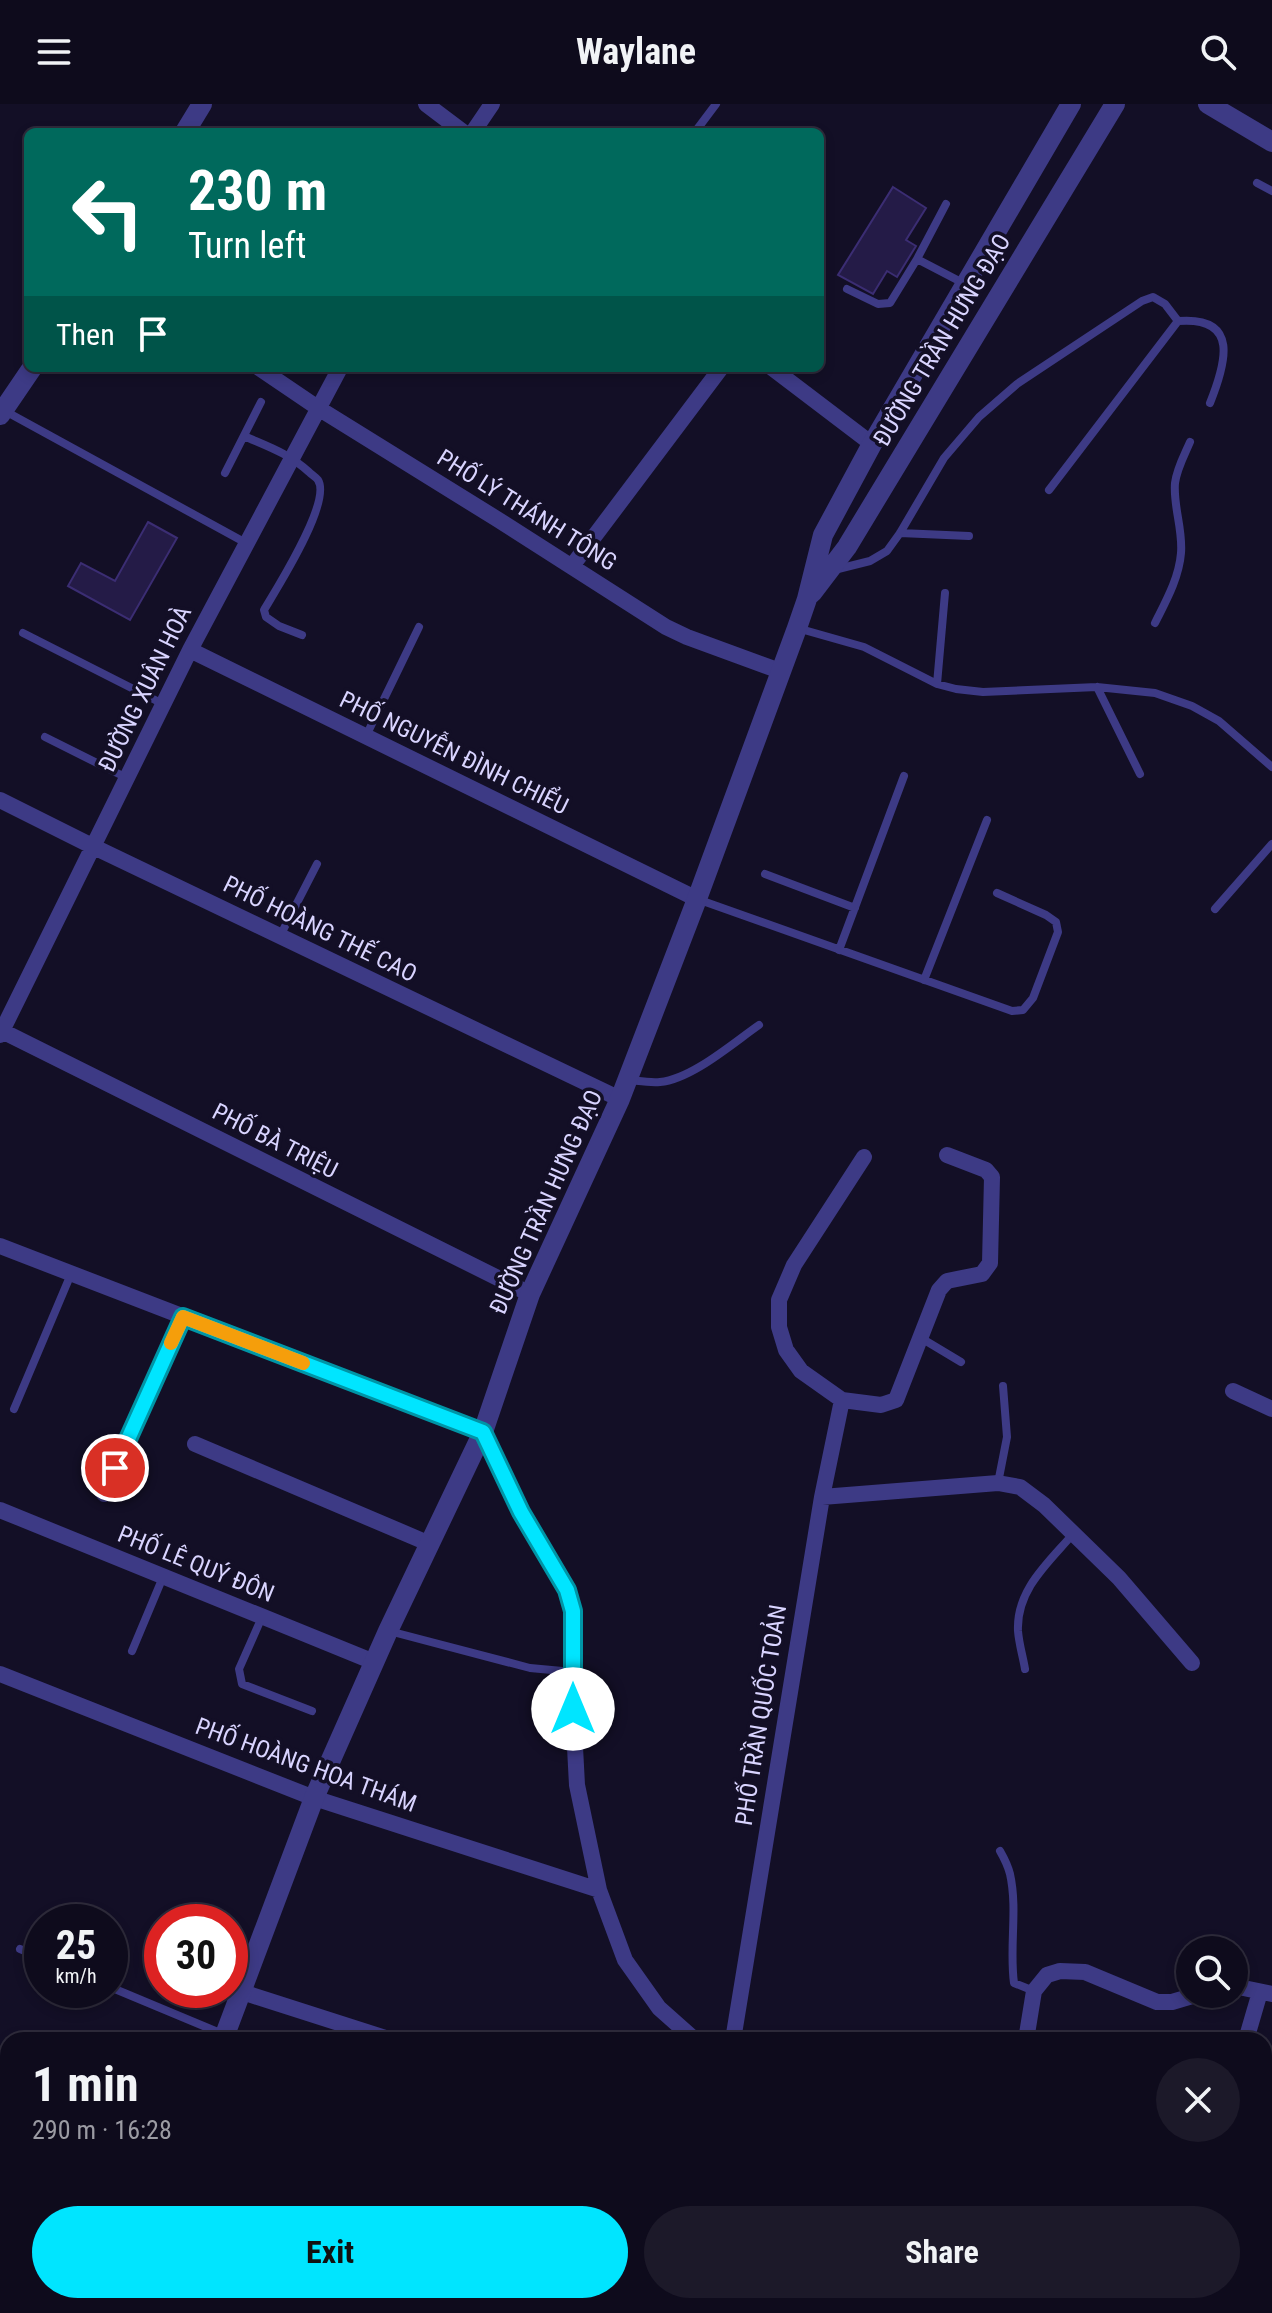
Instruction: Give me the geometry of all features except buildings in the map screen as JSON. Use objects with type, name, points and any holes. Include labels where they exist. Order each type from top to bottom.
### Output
[{"type":"street","points":[[187,128],[202,104]]},
{"type":"street","points":[[426,104],[458,128]]},
{"type":"street","points":[[476,128],[492,104]]},
{"type":"street","name":"ĐƯỜNG TRẦN HƯNG ĐẠO","points":[[248,1976],[314,1798],[388,1631],[483,1432],[530,1294],[628,1080],[797,628],[823,535],[872,444],[1071,104]]},
{"type":"street","name":"ĐƯỜNG TRẦN HƯNG ĐẠO","points":[[807,599],[847,547],[1115,104]]},
{"type":"street","points":[[1208,104],[1272,142]]},
{"type":"street","points":[[2,413],[29,372]]},
{"type":"street","name":"PHỐ LÝ THÁNH TÔNG","points":[[265,372],[666,627],[780,671]]},
{"type":"street","name":"ĐƯỜNG XUÂN HOÀ","points":[[1,1032],[190,650],[338,372]]},
{"type":"street","points":[[572,566],[718,372]]},
{"type":"street","points":[[777,372],[872,444]]},
{"type":"street","name":"PHỐ NGUYỄN ĐÌNH CHIỂU","points":[[190,650],[697,899]]},
{"type":"street","name":"PHỐ HOÀNG THẾ CAO","points":[[0,800],[620,1099]]},
{"type":"street","name":"PHỐ BÀ TRIỆU","points":[[1,1032],[530,1294]]},
{"type":"street","points":[[864,1157],[794,1265],[779,1300],[779,1327],[786,1350],[801,1371],[842,1400],[881,1405],[896,1400],[939,1290],[947,1281],[982,1274],[990,1263],[992,1177],[986,1170],[947,1155]]},
{"type":"street","points":[[0,1246],[483,1432],[521,1512],[567,1590],[573,1611],[577,1785],[599,1890],[625,1960],[659,2008],[686,2032]]},
{"type":"street","points":[[104,1494],[183,1317]]},
{"type":"street","points":[[1233,1391],[1272,1409]]},
{"type":"street","name":"PHỐ TRẦN QUỐC TOẢN","points":[[734,2032],[822,1497],[842,1400]]},
{"type":"street","points":[[195,1444],[430,1544]]},
{"type":"street","points":[[822,1497],[998,1483],[1020,1487],[1044,1505],[1119,1578],[1192,1663]]},
{"type":"street","name":"PHỐ LÊ QUÝ ĐÔN","points":[[0,1510],[374,1662]]},
{"type":"street","name":"PHỐ HOÀNG HOA THÁM","points":[[0,1674],[314,1798],[599,1890]]},
{"type":"street","points":[[1027,2032],[1034,1991],[1047,1975],[1060,1971],[1085,1972],[1157,2002],[1176,2001]]},
{"type":"street","points":[[1249,2032],[1266,1993]]},
{"type":"street","points":[[248,1994],[367,2032]]},
{"type":"street","name":"ĐƯỜNG TRẦN HƯNG ĐẠO","points":[[226,2032],[236,2008]]},
{"type":"lane","points":[[698,128],[716,104]]},
{"type":"lane","points":[[1257,183],[1272,191]]},
{"type":"lane","points":[[847,289],[878,304],[890,303],[946,204]]},
{"type":"lane","points":[[917,259],[966,284]]},
{"type":"lane","points":[[829,571],[870,561],[887,551],[944,458],[979,417],[1017,384],[1142,301],[1153,297],[1165,304],[1178,321]]},
{"type":"lane","points":[[1049,490],[1178,321],[1195,320],[1210,324],[1222,340],[1225,356],[1210,403]]},
{"type":"lane","points":[[225,473],[261,402]]},
{"type":"lane","points":[[2,413],[246,543]]},
{"type":"lane","points":[[244,436],[292,457],[318,480],[322,492],[300,547],[264,610],[266,617],[279,626],[302,635]]},
{"type":"lane","points":[[1155,623],[1173,587],[1181,555],[1175,485],[1180,463],[1190,442]]},
{"type":"lane","points":[[900,533],[969,536]]},
{"type":"lane","points":[[937,684],[945,593]]},
{"type":"lane","points":[[366,736],[419,627]]},
{"type":"lane","points":[[797,628],[864,647],[937,684],[956,689],[983,692],[1097,687],[1155,693],[1192,706],[1219,721],[1272,767]]},
{"type":"lane","points":[[23,633],[163,705]]},
{"type":"lane","points":[[1097,687],[1140,774]]},
{"type":"lane","points":[[45,737],[127,778]]},
{"type":"lane","points":[[839,950],[904,776]]},
{"type":"lane","points":[[924,980],[987,820]]},
{"type":"lane","points":[[1215,909],[1272,844]]},
{"type":"lane","points":[[279,936],[317,864]]},
{"type":"lane","points":[[765,874],[855,908]]},
{"type":"lane","points":[[697,899],[1012,1011],[1023,1010],[1033,998],[1058,932],[1056,922],[997,893]]},
{"type":"lane","points":[[628,1080],[663,1082],[675,1078],[697,1068],[759,1025]]},
{"type":"lane","points":[[14,1409],[71,1274]]},
{"type":"lane","points":[[920,1338],[961,1362]]},
{"type":"lane","points":[[998,1483],[1007,1437],[1003,1386]]},
{"type":"lane","points":[[1025,1669],[1018,1631],[1021,1602],[1031,1583],[1073,1533]]},
{"type":"lane","points":[[132,1651],[163,1576]]},
{"type":"lane","points":[[263,1616],[239,1669],[242,1684],[312,1711]]},
{"type":"lane","points":[[388,1631],[530,1668],[573,1672]]},
{"type":"lane","points":[[1000,1851],[1013,1893],[1011,1960],[1014,1983],[1034,1991]]},
{"type":"lane","points":[[20,1949],[24,1951]]},
{"type":"lane","points":[[128,1995],[213,2032]]},
{"type":"slow traffic","points":[[171,1343],[183,1317],[303,1363]]},
{"type":"route","points":[[115,1468],[183,1317],[483,1432],[521,1512],[567,1590],[573,1611],[573,1709]]}]
